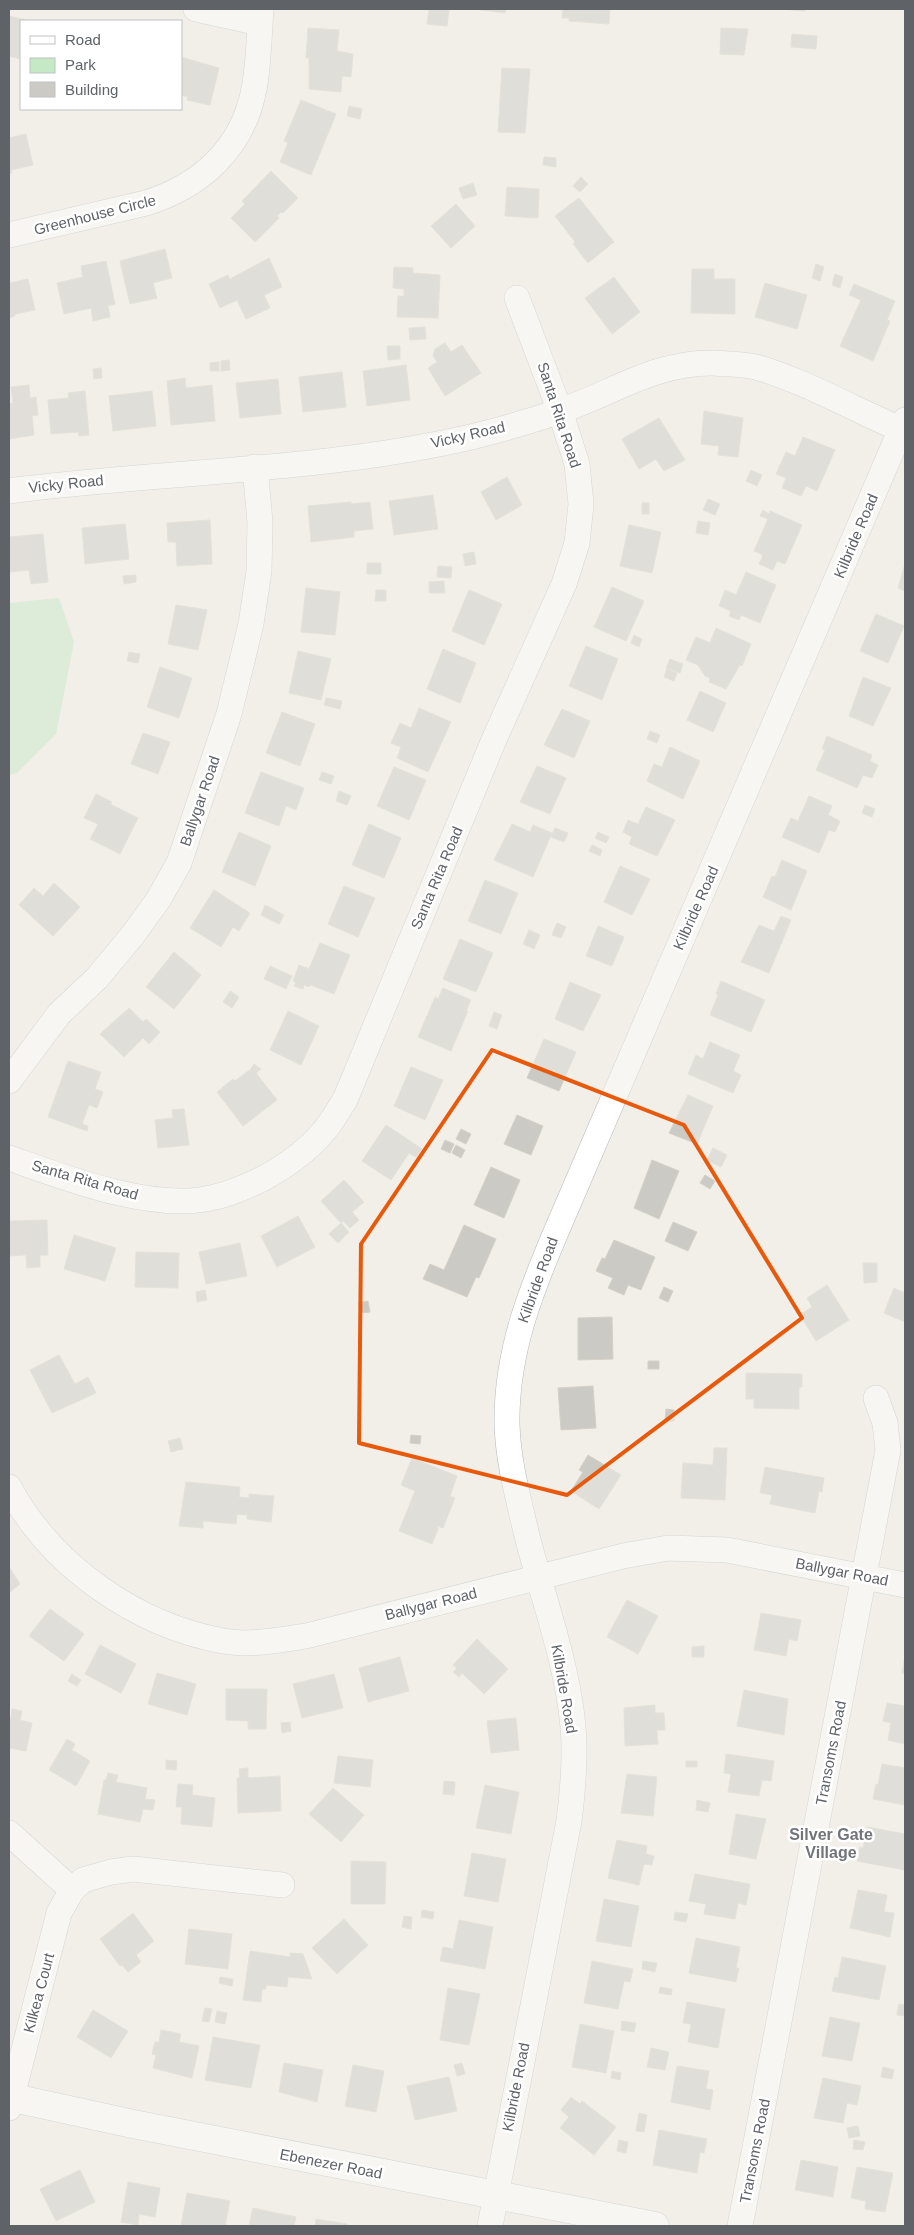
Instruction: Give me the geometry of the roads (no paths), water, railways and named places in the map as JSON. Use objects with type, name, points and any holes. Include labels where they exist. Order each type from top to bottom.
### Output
[{"type":"street","points":[[196,9],[260,16]]},
{"type":"street","name":"Greenhouse Circle","points":[[9,235],[132,207],[168,196],[188,186],[211,169],[230,145],[245,118],[254,89],[260,16]]},
{"type":"street","name":"Santa Rita Road","points":[[9,1158],[97,1186],[145,1198],[179,1201],[214,1198],[246,1188],[278,1170],[301,1154],[324,1131],[345,1100],[493,742],[572,563],[577,543],[581,504],[577,464],[560,411],[517,298]]},
{"type":"street","name":"Vicky Road","points":[[9,491],[95,481],[380,455],[472,437],[560,411],[654,372],[693,364],[753,366],[904,427]]},
{"type":"street","name":"Kilbride Road","points":[[490,2226],[569,1821],[574,1778],[573,1726],[567,1688],[511,1469],[507,1425],[508,1386],[513,1350],[535,1280],[562,1216],[904,427]]},
{"type":"street","name":"Ballygar Road","points":[[9,1080],[59,1014],[97,978],[132,936],[158,900],[179,863],[229,714],[252,624],[259,572],[260,522],[255,467]]},
{"type":"street","name":"Transoms Road","points":[[740,2226],[888,1450],[885,1423],[876,1398]]},
{"type":"street","name":"Ballygar Road","points":[[9,1486],[17,1502],[42,1535],[74,1569],[142,1615],[224,1641],[260,1642],[306,1636],[623,1556],[668,1548],[692,1547],[745,1553],[905,1585]]},
{"type":"street","points":[[9,1833],[72,1890]]},
{"type":"street","name":"Kilkea Court","points":[[10,2101],[59,1913],[72,1890],[84,1880],[96,1875],[133,1869],[282,1886]]},
{"type":"street","name":"Ebenezer Road","points":[[10,2101],[655,2226]]},
{"type":"district","name":"Silver Gate Village","points":[[831,1843]]}]
